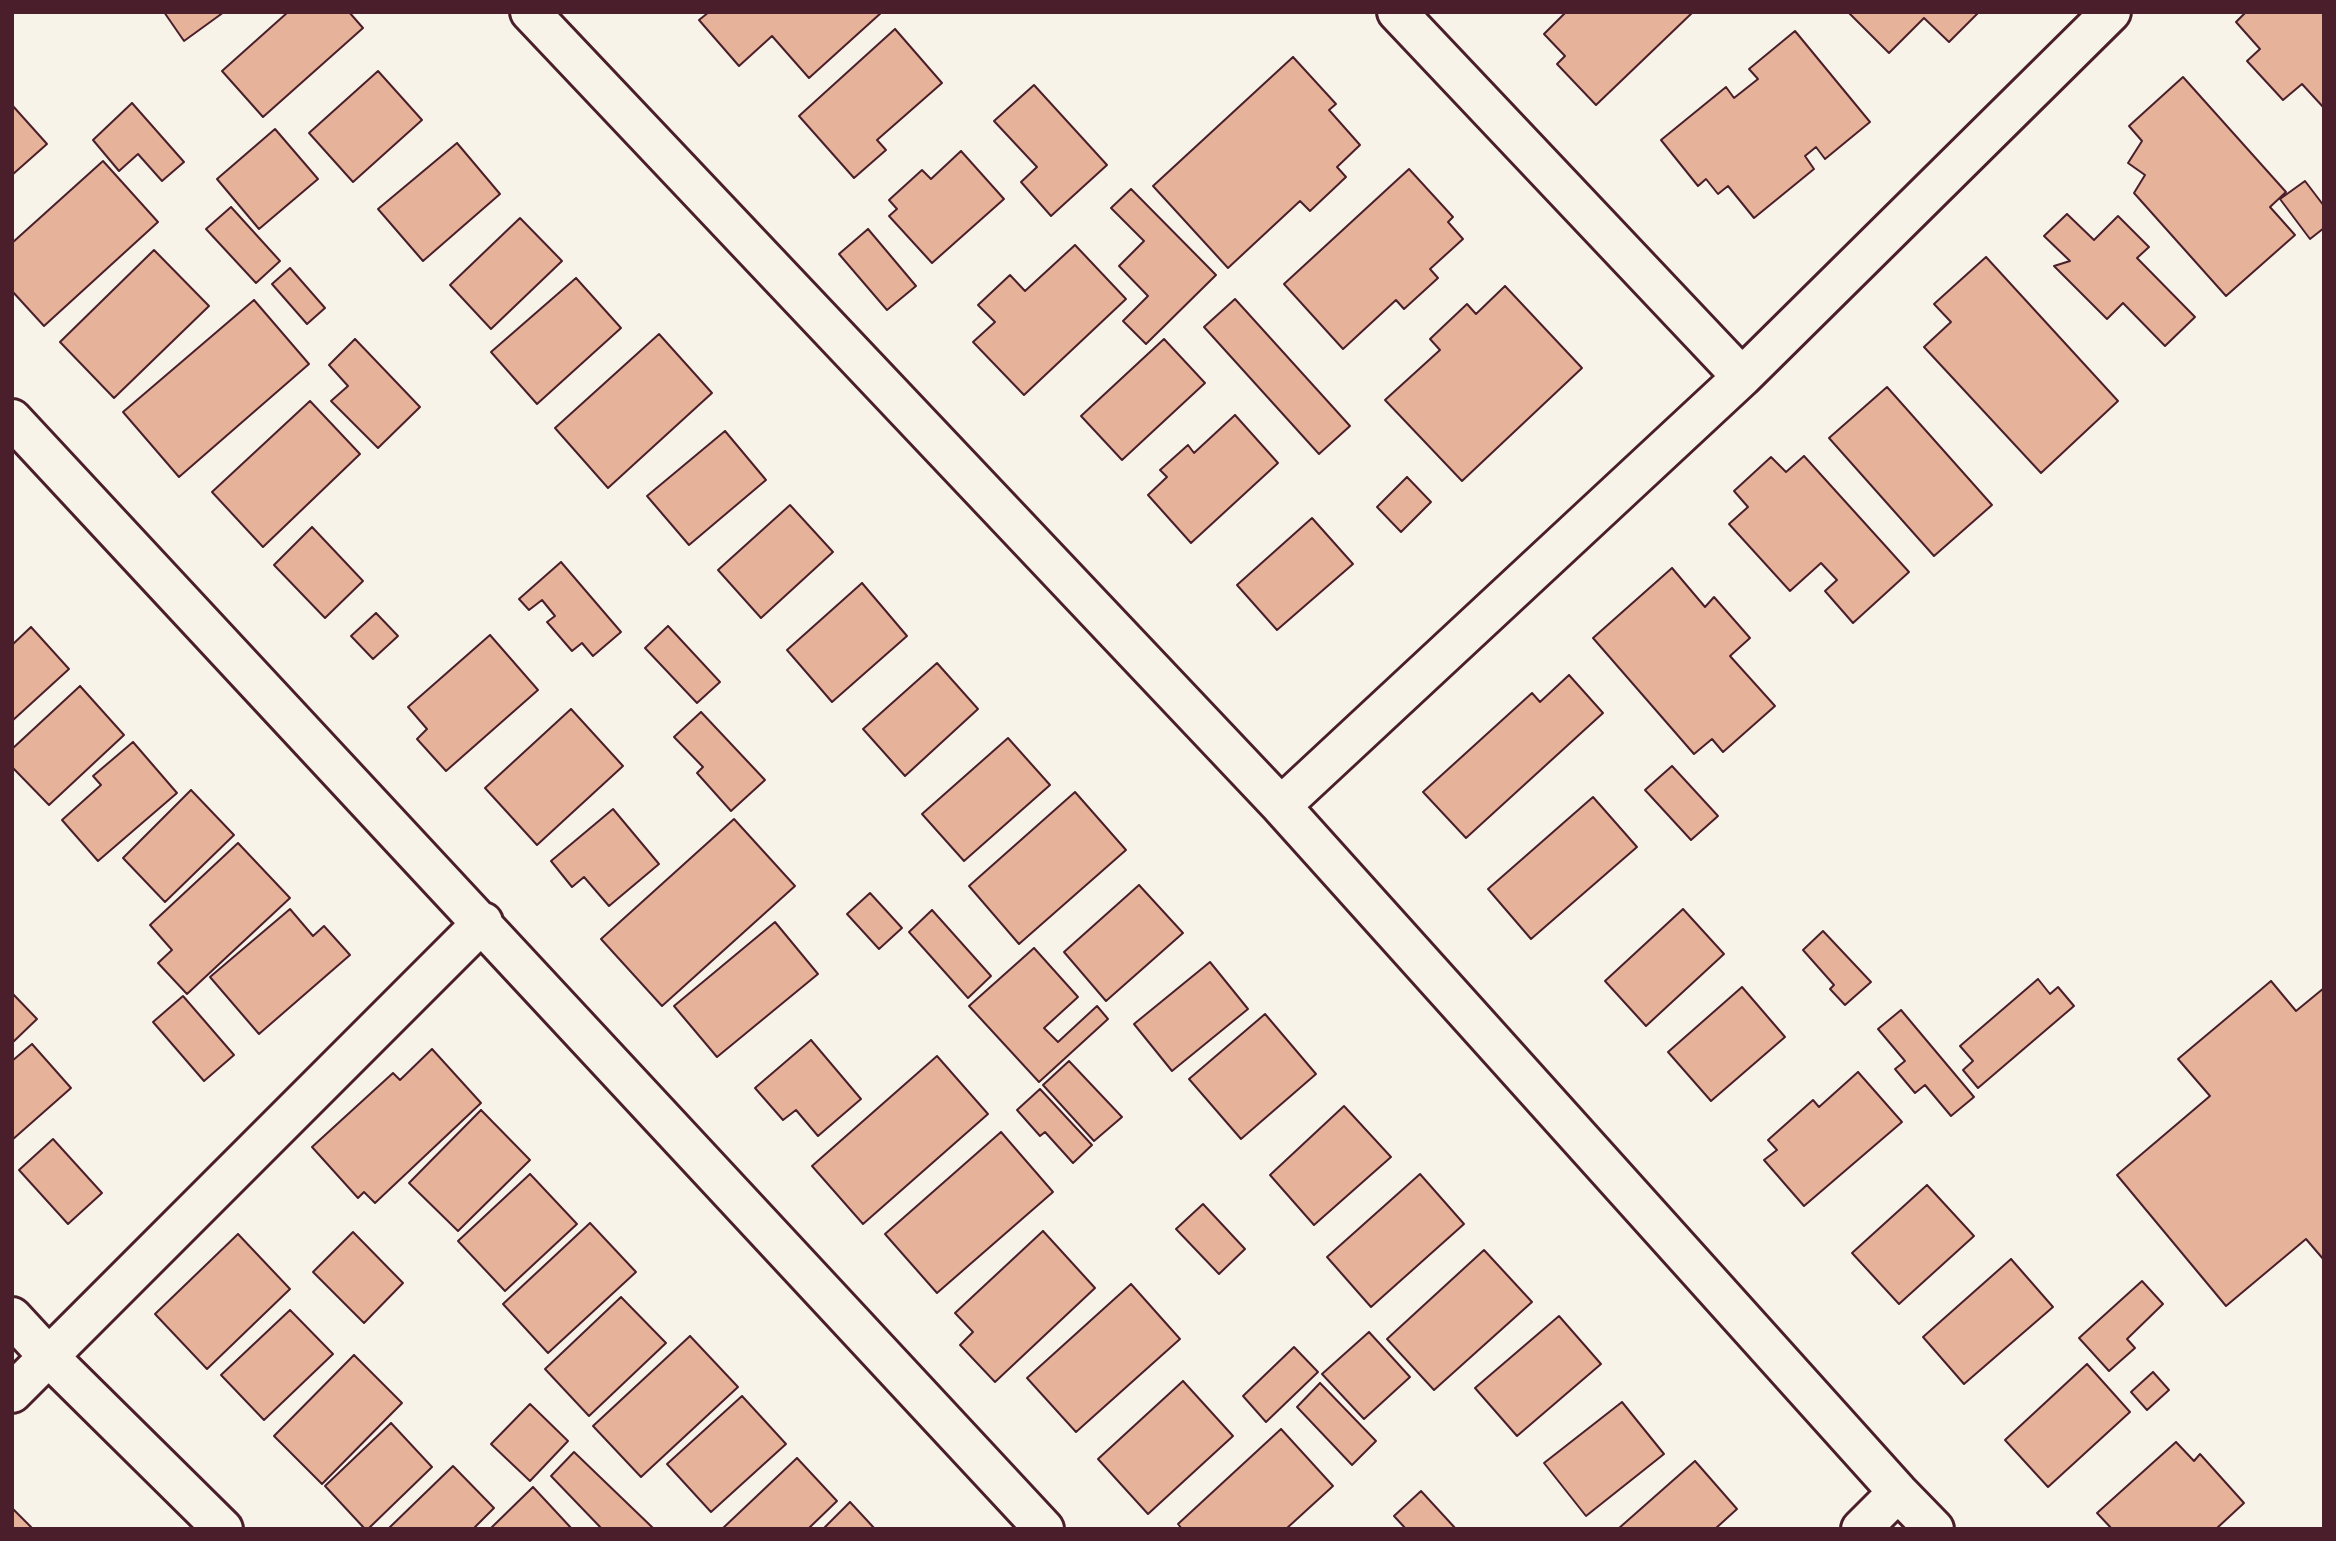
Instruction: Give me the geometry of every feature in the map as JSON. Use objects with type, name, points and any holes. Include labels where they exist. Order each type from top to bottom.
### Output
[{"type":"street","points":[[530,12],[1281,806],[1934,1529]]},
{"type":"street","points":[[1397,12],[1742,377]]},
{"type":"street","points":[[1281,806],[1742,377],[2111,12]]},
{"type":"street","points":[[12,419],[1044,1529]]},
{"type":"street","points":[[12,1393],[482,922]]},
{"type":"street","points":[[12,1317],[223,1529]]},
{"type":"street","points":[[1861,1529],[1898,1492]]},
{"type":"building","points":[[164,12],[224,12],[184,41]]},
{"type":"building","points":[[288,12],[349,12],[363,28],[263,117],[222,71]]},
{"type":"building","points":[[709,12],[882,12],[809,78],[772,36],[739,66],[699,20]]},
{"type":"building","points":[[1566,12],[1693,12],[1596,105],[1557,64],[1565,56],[1544,34]]},
{"type":"building","points":[[1848,12],[1979,12],[1949,42],[1924,18],[1889,53]]},
{"type":"building","points":[[2246,12],[2324,12],[2324,108],[2302,84],[2283,100],[2247,61],[2260,49],[2236,22]]},
{"type":"building","points":[[895,29],[942,83],[877,140],[886,150],[854,178],[799,116]]},
{"type":"building","points":[[1795,31],[1870,122],[1825,159],[1816,147],[1805,156],[1814,169],[1754,218],[1728,186],[1718,194],[1706,179],[1698,186],[1661,140],[1726,87],[1734,98],[1758,79],[1749,69]]},
{"type":"building","points":[[1293,57],[1336,104],[1329,110],[1360,145],[1337,167],[1346,177],[1310,211],[1300,201],[1228,268],[1153,186]]},
{"type":"building","points":[[378,71],[422,120],[353,182],[309,133]]},
{"type":"building","points":[[2183,77],[2286,192],[2270,207],[2295,235],[2226,296],[2134,193],[2145,175],[2128,163],[2142,141],[2129,126]]},
{"type":"building","points":[[1034,85],[1107,165],[1051,216],[1021,182],[1037,167],[994,121]]},
{"type":"building","points":[[132,103],[184,162],[162,181],[138,154],[119,171],[93,140]]},
{"type":"building","points":[[12,105],[47,144],[12,175]]},
{"type":"building","points":[[275,129],[318,179],[259,229],[217,179]]},
{"type":"building","points":[[457,143],[500,194],[423,261],[378,209]]},
{"type":"building","points":[[961,151],[1004,199],[932,263],[889,216],[897,209],[889,200],[922,170],[931,179]]},
{"type":"building","points":[[103,161],[158,222],[44,326],[12,291],[12,243]]},
{"type":"building","points":[[1409,169],[1453,217],[1448,222],[1463,239],[1430,269],[1438,278],[1404,309],[1396,300],[1343,349],[1284,284]]},
{"type":"building","points":[[2305,181],[2324,206],[2324,228],[2310,239],[2280,199]]},
{"type":"building","points":[[1131,189],[1216,275],[1146,344],[1123,321],[1148,296],[1119,266],[1144,241],[1111,208]]},
{"type":"building","points":[[231,207],[280,261],[256,283],[206,229]]},
{"type":"building","points":[[2067,214],[2094,240],[2118,216],[2149,247],[2137,258],[2195,317],[2165,346],[2123,303],[2107,319],[2054,266],[2070,261],[2044,236]]},
{"type":"building","points":[[520,218],[562,261],[491,329],[450,285]]},
{"type":"building","points":[[868,229],[916,286],[887,310],[839,254]]},
{"type":"building","points":[[1075,245],[1126,299],[1024,395],[973,342],[995,322],[978,305],[1010,275],[1025,291]]},
{"type":"building","points":[[154,250],[209,306],[114,398],[60,342]]},
{"type":"building","points":[[1986,257],[2118,401],[2041,473],[1924,347],[1951,322],[1934,304]]},
{"type":"building","points":[[290,268],[325,308],[307,324],[272,284]]},
{"type":"building","points":[[576,278],[621,328],[537,404],[491,352]]},
{"type":"building","points":[[1505,286],[1582,368],[1462,481],[1385,400],[1440,350],[1430,339],[1467,304],[1476,314]]},
{"type":"building","points":[[1235,299],[1350,426],[1319,454],[1204,327]]},
{"type":"building","points":[[254,300],[309,364],[179,477],[123,412]]},
{"type":"building","points":[[659,334],[712,393],[608,488],[555,428]]},
{"type":"building","points":[[355,339],[420,407],[378,448],[331,401],[348,386],[329,365]]},
{"type":"building","points":[[1164,339],[1205,383],[1122,460],[1081,416]]},
{"type":"building","points":[[1887,387],[1992,505],[1934,556],[1829,438]]},
{"type":"building","points":[[310,401],[360,454],[263,547],[212,492]]},
{"type":"building","points":[[1235,415],[1278,463],[1191,543],[1148,495],[1167,477],[1160,470],[1188,445],[1194,453]]},
{"type":"building","points":[[725,431],[766,480],[689,545],[647,496]]},
{"type":"building","points":[[1804,456],[1909,572],[1853,623],[1825,591],[1837,580],[1821,563],[1790,591],[1729,524],[1748,507],[1734,491],[1771,457],[1786,472]]},
{"type":"building","points":[[1407,477],[1431,502],[1401,532],[1377,507]]},
{"type":"building","points":[[790,505],[833,552],[761,618],[718,570]]},
{"type":"building","points":[[1312,518],[1353,564],[1277,630],[1237,585]]},
{"type":"building","points":[[312,527],[363,581],[325,618],[274,565]]},
{"type":"building","points":[[561,562],[621,632],[593,656],[582,643],[572,651],[547,622],[555,616],[542,600],[529,610],[519,599]]},
{"type":"building","points":[[1672,568],[1705,607],[1714,597],[1750,638],[1730,656],[1775,706],[1723,752],[1712,739],[1694,754],[1593,638]]},
{"type":"building","points":[[862,583],[907,636],[832,702],[787,650]]},
{"type":"building","points":[[376,613],[398,636],[373,659],[351,636]]},
{"type":"building","points":[[668,626],[720,682],[697,703],[645,648]]},
{"type":"building","points":[[31,627],[69,669],[12,721],[12,645]]},
{"type":"building","points":[[490,635],[538,690],[446,771],[417,739],[427,729],[408,707]]},
{"type":"building","points":[[937,663],[978,709],[905,776],[863,729]]},
{"type":"building","points":[[1569,675],[1603,713],[1466,838],[1423,792],[1532,693],[1540,702]]},
{"type":"building","points":[[80,686],[124,735],[49,805],[12,767],[12,749]]},
{"type":"building","points":[[571,709],[623,766],[537,845],[485,788]]},
{"type":"building","points":[[701,712],[765,780],[731,811],[697,773],[703,767],[674,737]]},
{"type":"building","points":[[1008,738],[1050,785],[964,861],[922,814]]},
{"type":"building","points":[[133,742],[177,793],[98,861],[62,820],[101,785],[93,776]]},
{"type":"building","points":[[1672,766],[1718,816],[1691,840],[1645,790]]},
{"type":"building","points":[[191,790],[234,835],[165,902],[123,858]]},
{"type":"building","points":[[1075,792],[1126,850],[1019,944],[969,886]]},
{"type":"building","points":[[1593,797],[1637,847],[1531,939],[1488,889]]},
{"type":"building","points":[[613,809],[659,864],[609,906],[584,877],[572,887],[551,861]]},
{"type":"building","points":[[734,819],[795,886],[662,1006],[601,939]]},
{"type":"building","points":[[238,843],[290,898],[187,994],[158,963],[172,950],[150,925]]},
{"type":"building","points":[[1139,885],[1183,933],[1106,1001],[1064,952]]},
{"type":"building","points":[[870,893],[902,928],[879,949],[847,914]]},
{"type":"building","points":[[290,909],[313,936],[324,926],[350,955],[259,1034],[210,977]]},
{"type":"building","points":[[1683,909],[1724,954],[1646,1026],[1605,981]]},
{"type":"building","points":[[932,910],[991,976],[968,998],[909,932]]},
{"type":"building","points":[[775,922],[818,974],[717,1057],[674,1006]]},
{"type":"building","points":[[1823,931],[1871,982],[1845,1005],[1830,989],[1834,985],[1803,950]]},
{"type":"building","points":[[1034,948],[1078,997],[1044,1028],[1058,1042],[1097,1006],[1108,1019],[1039,1082],[969,1006]]},
{"type":"building","points":[[1210,962],[1248,1009],[1172,1071],[1134,1024]]},
{"type":"building","points":[[2038,979],[2050,994],[2058,987],[2074,1006],[1978,1088],[1963,1070],[1973,1061],[1960,1046]]},
{"type":"building","points":[[2271,981],[2296,1011],[2324,988],[2324,1260],[2306,1239],[2226,1306],[2117,1175],[2210,1096],[2178,1059]]},
{"type":"building","points":[[1742,987],[1785,1037],[1711,1101],[1668,1052]]},
{"type":"building","points":[[12,993],[37,1019],[12,1043]]},
{"type":"building","points":[[183,996],[234,1055],[204,1081],[153,1022]]},
{"type":"building","points":[[1901,1010],[1974,1097],[1951,1116],[1925,1085],[1915,1093],[1895,1069],[1905,1061],[1878,1029]]},
{"type":"building","points":[[1265,1014],[1316,1074],[1241,1139],[1189,1079]]},
{"type":"building","points":[[811,1040],[861,1099],[818,1136],[796,1110],[783,1120],[755,1088]]},
{"type":"building","points":[[32,1044],[71,1088],[12,1140],[12,1061]]},
{"type":"building","points":[[432,1049],[481,1103],[375,1203],[364,1192],[358,1198],[312,1147],[393,1073],[400,1080]]},
{"type":"building","points":[[937,1056],[988,1114],[863,1224],[812,1166]]},
{"type":"building","points":[[1069,1061],[1122,1117],[1094,1141],[1043,1085]]},
{"type":"building","points":[[1858,1072],[1902,1122],[1804,1206],[1764,1160],[1777,1150],[1768,1140],[1813,1100],[1819,1107]]},
{"type":"building","points":[[1040,1089],[1092,1145],[1073,1163],[1045,1132],[1040,1136],[1017,1110]]},
{"type":"building","points":[[1344,1106],[1391,1157],[1314,1225],[1270,1175]]},
{"type":"building","points":[[481,1110],[530,1160],[458,1231],[409,1183]]},
{"type":"building","points":[[1001,1132],[1053,1192],[937,1293],[885,1234]]},
{"type":"building","points":[[53,1139],[102,1193],[68,1224],[19,1170]]},
{"type":"building","points":[[530,1174],[577,1224],[505,1291],[458,1241]]},
{"type":"building","points":[[1420,1174],[1464,1224],[1371,1307],[1327,1257]]},
{"type":"building","points":[[1927,1185],[1974,1236],[1899,1304],[1852,1253]]},
{"type":"building","points":[[1203,1204],[1245,1249],[1219,1274],[1176,1229]]},
{"type":"building","points":[[590,1223],[636,1272],[548,1353],[503,1304]]},
{"type":"building","points":[[1043,1231],[1095,1288],[995,1382],[960,1345],[973,1332],[955,1313]]},
{"type":"building","points":[[353,1232],[403,1283],[364,1323],[313,1272]]},
{"type":"building","points":[[238,1234],[290,1289],[207,1369],[155,1314]]},
{"type":"building","points":[[1484,1250],[1532,1302],[1434,1390],[1387,1339]]},
{"type":"building","points":[[2011,1259],[2053,1307],[1964,1384],[1923,1337]]},
{"type":"building","points":[[2142,1281],[2163,1304],[2127,1339],[2135,1348],[2109,1371],[2079,1338]]},
{"type":"building","points":[[1131,1284],[1180,1339],[1076,1432],[1027,1378]]},
{"type":"building","points":[[621,1297],[666,1343],[589,1416],[545,1369]]},
{"type":"building","points":[[290,1310],[333,1354],[264,1420],[221,1375]]},
{"type":"building","points":[[1559,1316],[1601,1364],[1517,1436],[1475,1388]]},
{"type":"building","points":[[1369,1332],[1410,1377],[1364,1419],[1322,1374]]},
{"type":"building","points":[[690,1336],[738,1387],[641,1477],[593,1426]]},
{"type":"building","points":[[1294,1347],[1318,1372],[1266,1422],[1243,1396]]},
{"type":"building","points":[[354,1355],[402,1403],[322,1484],[274,1436]]},
{"type":"building","points":[[2087,1364],[2130,1412],[2048,1487],[2005,1440]]},
{"type":"building","points":[[2153,1372],[2169,1390],[2147,1410],[2131,1392]]},
{"type":"building","points":[[1183,1381],[1233,1436],[1148,1514],[1098,1459]]},
{"type":"building","points":[[1320,1383],[1376,1441],[1352,1465],[1297,1407]]},
{"type":"building","points":[[742,1396],[786,1444],[711,1512],[667,1464]]},
{"type":"building","points":[[1622,1402],[1664,1454],[1586,1516],[1544,1463]]},
{"type":"building","points":[[530,1404],[568,1441],[530,1481],[491,1444]]},
{"type":"building","points":[[391,1423],[432,1467],[365,1529],[325,1486]]},
{"type":"building","points":[[1281,1429],[1333,1486],[1286,1529],[1182,1529],[1178,1524]]},
{"type":"building","points":[[2176,1442],[2194,1461],[2200,1454],[2244,1503],[2216,1529],[2112,1529],[2097,1513]]},
{"type":"building","points":[[574,1452],[654,1529],[602,1529],[551,1476]]},
{"type":"building","points":[[797,1458],[837,1501],[808,1529],[722,1529]]},
{"type":"building","points":[[1695,1461],[1737,1509],[1715,1529],[1618,1529]]},
{"type":"building","points":[[453,1466],[494,1508],[473,1529],[388,1529]]},
{"type":"building","points":[[533,1487],[572,1529],[490,1529]]},
{"type":"building","points":[[1421,1491],[1456,1529],[1406,1529],[1394,1516]]},
{"type":"building","points":[[850,1502],[875,1529],[823,1529]]},
{"type":"building","points":[[12,1508],[33,1529],[12,1529]]}]
